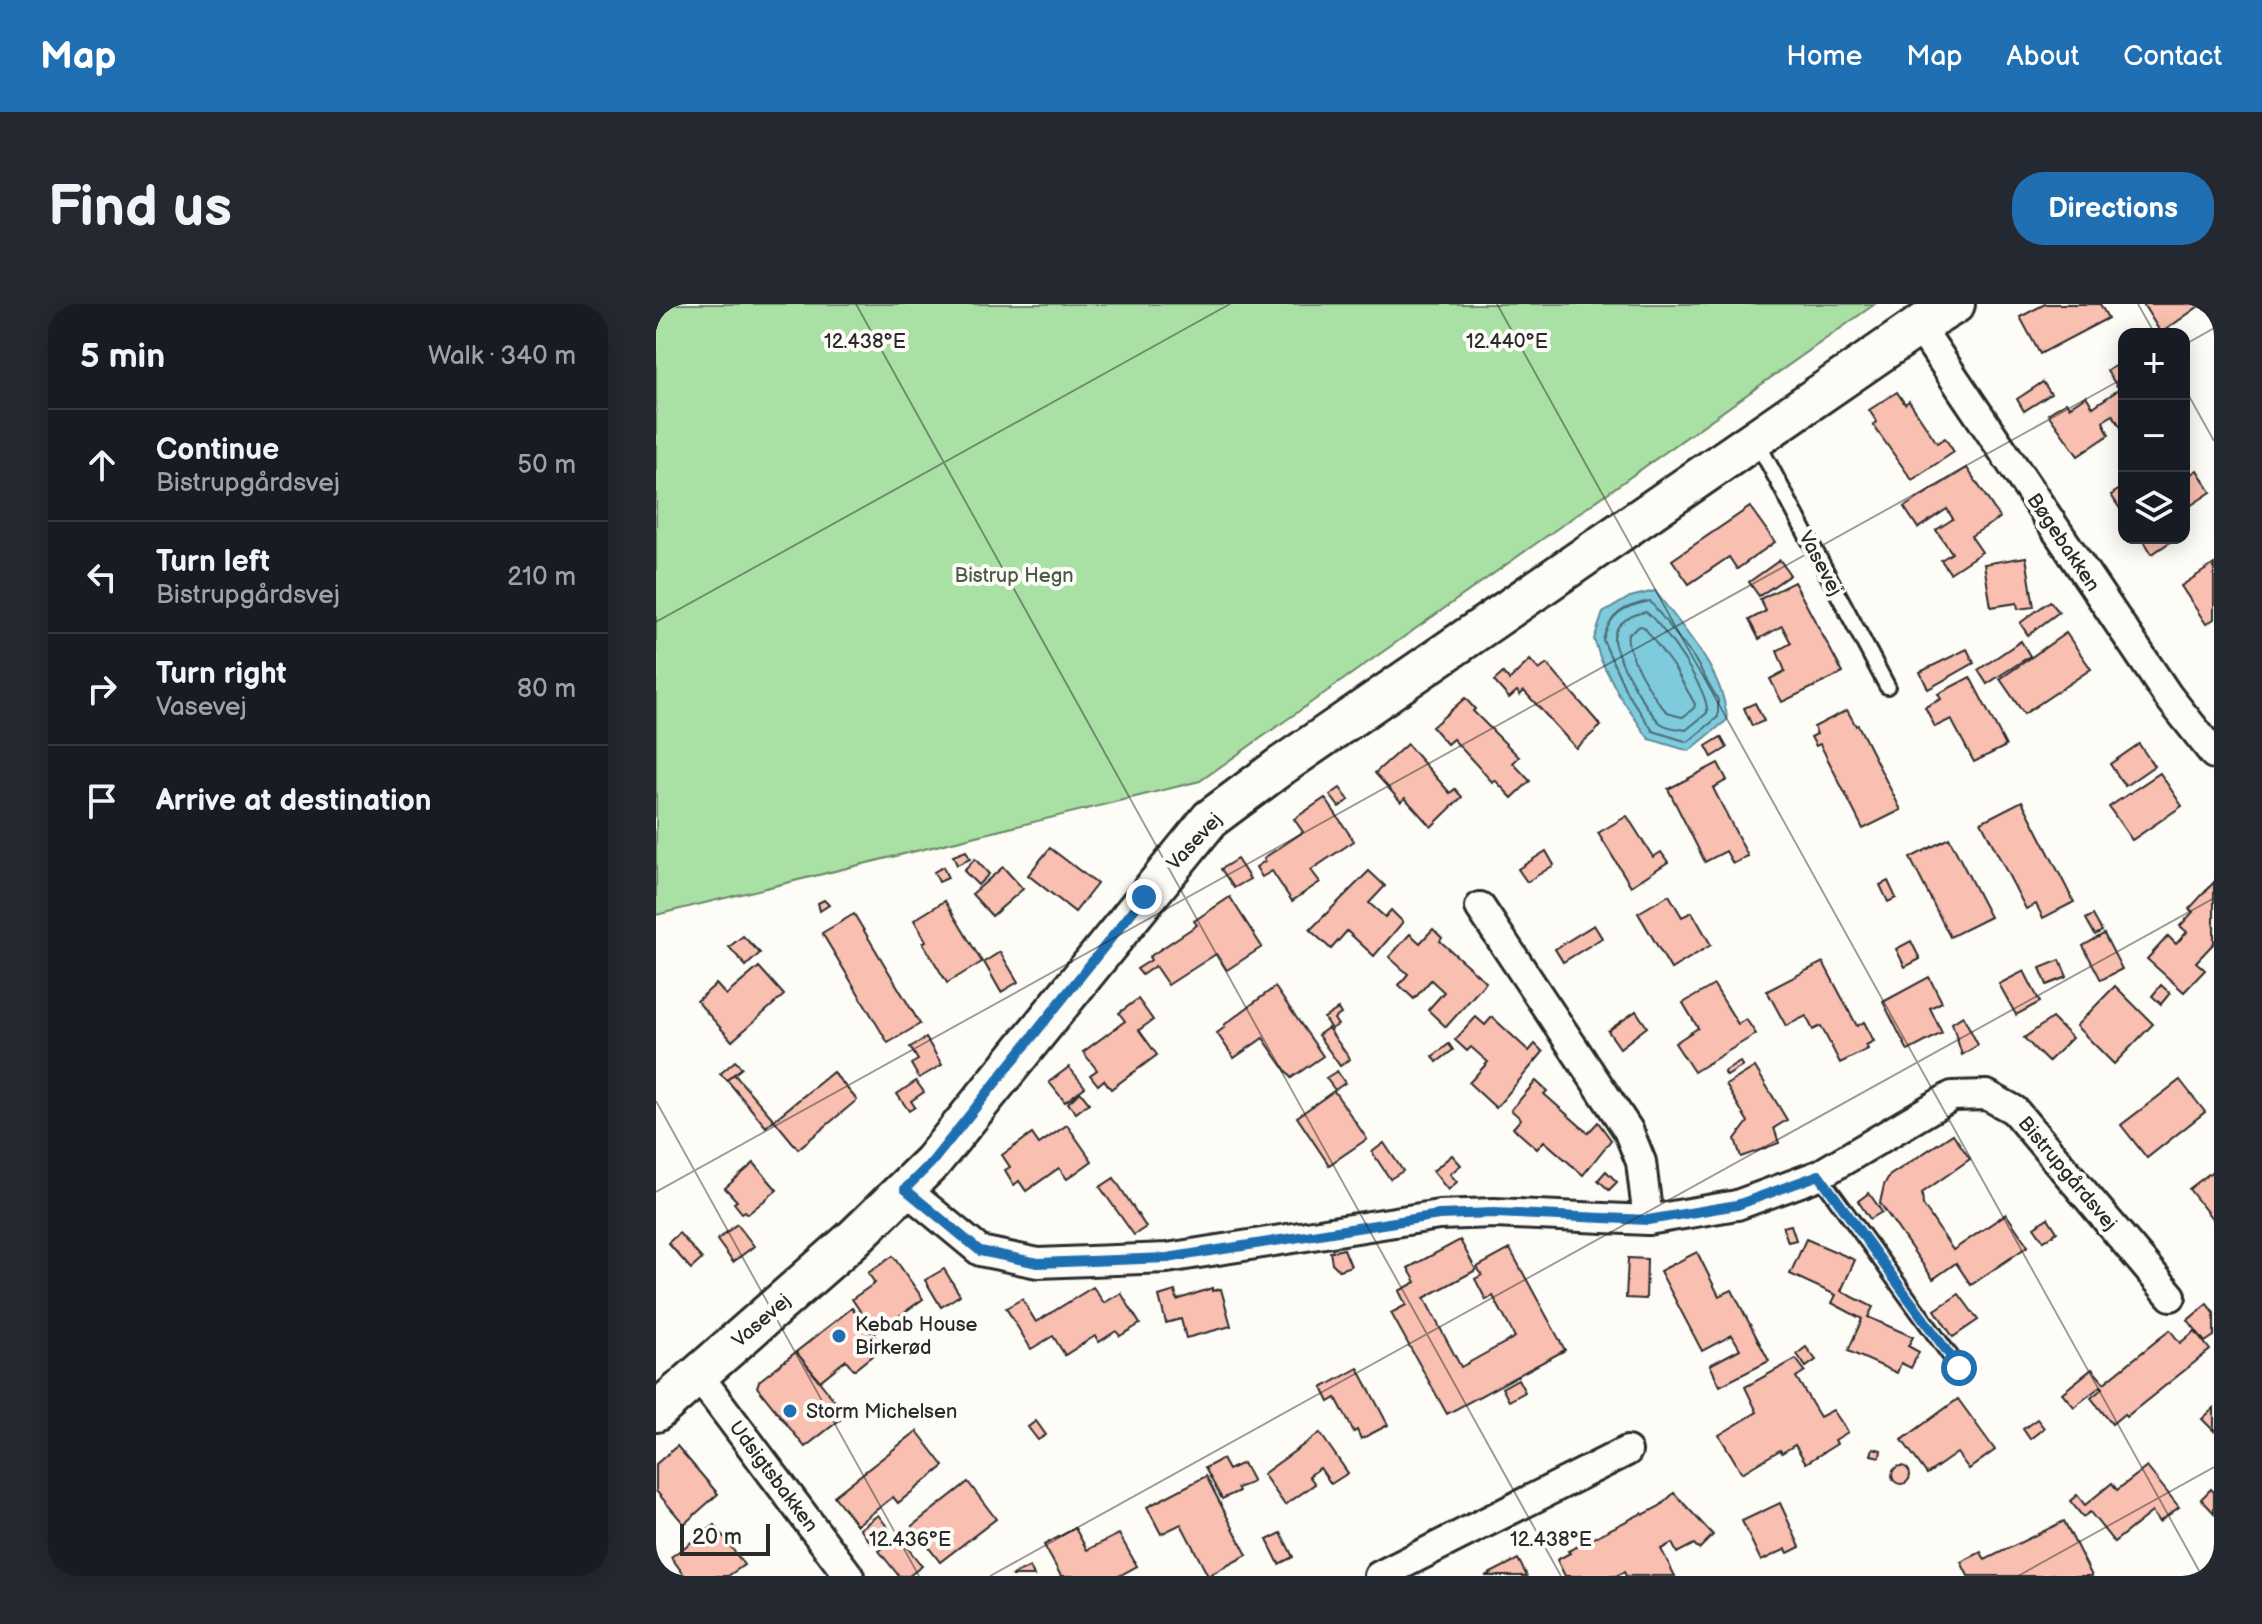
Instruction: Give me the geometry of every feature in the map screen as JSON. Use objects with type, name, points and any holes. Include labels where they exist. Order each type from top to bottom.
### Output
[{"type":"street","name":"Vasevej","points":[[656,1412],[853,1239],[932,1162],[1210,819],[1281,766],[1955,304]]},
{"type":"street","name":"Bøgebakken","points":[[1919,326],[2168,696],[2214,754]]},
{"type":"street","points":[[1480,907],[1628,1130],[1641,1162],[1648,1220]]},
{"type":"street","name":"Bistrupgårdsvej","points":[[905,1189],[980,1251],[1038,1263],[1167,1258],[1439,1215],[1494,1213],[1648,1220],[1737,1205],[1819,1175],[1952,1096],[1987,1095],[2014,1110],[2171,1296]]},
{"type":"street","name":"Udsigtsbakken","points":[[698,1375],[849,1576]]},
{"type":"street","points":[[1379,1576],[1627,1451]]},
{"type":"lane","name":"Vasevej","points":[[1756,440],[1887,686]]},
{"type":"lane","points":[[1819,1175],[1959,1368]]},
{"type":"green space","name":"Bistrup Hegn","points":[[656,304],[1875,304],[1200,781],[656,915]]},
{"type":"water","points":[[1655,591],[1700,651],[1724,702],[1727,720],[1689,751],[1649,739],[1619,695],[1594,639],[1603,613],[1630,597]]},
{"type":"building","points":[[2045,304],[2100,304],[2108,318],[2040,354],[2020,317]]},
{"type":"building","points":[[2143,304],[2202,304],[2168,328],[2158,328]]},
{"type":"building","points":[[2118,364],[2118,385],[2117,386],[2107,371]]},
{"type":"building","points":[[2043,382],[2051,394],[2024,411],[2017,399]]},
{"type":"building","points":[[2118,390],[2118,423],[2113,415],[2103,421],[2109,435],[2078,456],[2048,414],[2066,402],[2069,407],[2086,396],[2093,407]]},
{"type":"building","points":[[1897,392],[1905,404],[1909,401],[1937,443],[1945,438],[1954,452],[1912,480],[1873,425],[1877,422],[1869,410]]},
{"type":"building","points":[[1967,468],[2000,518],[1971,536],[1982,552],[1950,573],[1941,560],[1952,553],[1936,530],[1953,519],[1947,509],[1918,528],[1904,507]]},
{"type":"building","points":[[2197,470],[2211,492],[2190,506],[2190,475]]},
{"type":"building","points":[[2118,490],[2118,506],[2111,495]]},
{"type":"building","points":[[1750,507],[1775,542],[1737,569],[1729,557],[1689,584],[1672,560]]},
{"type":"building","points":[[2146,544],[2167,544],[2152,554]]},
{"type":"building","points":[[2026,557],[2034,607],[2018,609],[2017,603],[1991,607],[1984,564]]},
{"type":"building","points":[[1780,560],[1790,575],[1759,596],[1749,582]]},
{"type":"building","points":[[2214,564],[2214,619],[2206,624],[2181,586]]},
{"type":"building","points":[[1794,582],[1843,673],[1782,702],[1770,679],[1785,671],[1777,651],[1791,643],[1782,626],[1759,639],[1749,620],[1766,611],[1760,599]]},
{"type":"building","points":[[2050,601],[2059,612],[2028,635],[2020,623]]},
{"type":"building","points":[[2066,633],[2091,669],[2024,714],[2000,679]]},
{"type":"building","points":[[2021,641],[2030,656],[1987,684],[1978,670]]},
{"type":"building","points":[[1967,649],[1974,663],[1928,689],[1920,672]]},
{"type":"building","points":[[1530,660],[1539,670],[1547,664],[1601,726],[1576,748],[1524,691],[1520,695],[1517,691],[1509,698],[1494,681],[1503,673],[1509,680]]},
{"type":"building","points":[[1970,677],[2006,746],[1974,762],[1951,719],[1935,727],[1925,707],[1941,699],[1938,694]]},
{"type":"building","points":[[1465,698],[1475,709],[1473,711],[1519,757],[1513,763],[1530,781],[1512,798],[1495,780],[1493,783],[1453,739],[1447,744],[1432,727]]},
{"type":"building","points":[[1755,703],[1764,721],[1752,726],[1744,708]]},
{"type":"building","points":[[1847,710],[1858,725],[1901,810],[1863,829],[1820,744],[1816,746],[1811,737],[1817,734],[1814,727]]},
{"type":"building","points":[[1721,737],[1727,748],[1712,757],[1706,746]]},
{"type":"building","points":[[1407,744],[1450,793],[1455,789],[1462,797],[1431,827],[1405,798],[1401,802],[1375,773]]},
{"type":"building","points":[[2139,744],[2154,766],[2125,786],[2110,764]]},
{"type":"building","points":[[1718,763],[1727,780],[1713,788],[1748,856],[1733,864],[1726,851],[1705,862],[1668,789]]},
{"type":"building","points":[[2160,773],[2182,806],[2132,840],[2109,807]]},
{"type":"building","points":[[1340,788],[1349,800],[1339,807],[1330,795]]},
{"type":"building","points":[[1325,798],[1354,841],[1311,870],[1320,882],[1292,901],[1272,871],[1262,877],[1256,867],[1265,861],[1264,858],[1303,832],[1294,819]]},
{"type":"building","points":[[2022,801],[2074,902],[2043,918],[2036,904],[2026,909],[1981,822]]},
{"type":"building","points":[[1627,816],[1653,857],[1661,852],[1668,862],[1631,886],[1598,833]]},
{"type":"building","points":[[1949,838],[1990,917],[1950,937],[1910,858]]},
{"type":"building","points":[[1050,848],[1097,884],[1075,912],[1028,875]]},
{"type":"building","points":[[966,851],[970,859],[957,865],[953,856]]},
{"type":"building","points":[[1546,851],[1554,865],[1527,882],[1518,869]]},
{"type":"building","points":[[975,859],[989,874],[978,885],[964,871]]},
{"type":"building","points":[[1237,859],[1250,879],[1234,888],[1221,869]]},
{"type":"building","points":[[943,867],[948,878],[939,882],[934,872]]},
{"type":"building","points":[[1003,867],[1023,889],[992,916],[972,894]]},
{"type":"building","points":[[1369,871],[1385,886],[1369,903],[1385,917],[1391,910],[1403,922],[1374,956],[1347,931],[1331,949],[1310,930]]},
{"type":"building","points":[[1888,881],[1896,898],[1888,902],[1880,885]]},
{"type":"building","points":[[2214,882],[2214,943],[2196,962],[2205,970],[2184,992],[2147,959],[2168,936],[2176,944],[2187,932],[2180,926],[2193,912],[2189,909]]},
{"type":"building","points":[[1669,895],[1682,917],[1692,912],[1711,945],[1671,969],[1638,913]]},
{"type":"building","points":[[1230,897],[1262,947],[1227,970],[1216,954],[1168,985],[1155,966],[1142,975],[1137,969],[1151,960],[1149,957],[1197,925],[1194,921]]},
{"type":"building","points":[[824,900],[829,905],[820,911],[818,903]]},
{"type":"building","points":[[945,901],[982,962],[947,983],[923,943],[926,941],[914,920]]},
{"type":"building","points":[[854,914],[920,1024],[888,1043],[822,933]]},
{"type":"building","points":[[2093,915],[2102,931],[2095,935],[2086,919]]},
{"type":"building","points":[[1594,925],[1602,938],[1563,962],[1555,949]]},
{"type":"building","points":[[1433,929],[1442,938],[1440,941],[1486,982],[1446,1027],[1428,1010],[1444,992],[1431,980],[1414,999],[1399,985],[1408,974],[1389,957],[1410,934],[1420,943]]},
{"type":"building","points":[[2104,934],[2122,969],[2101,980],[2083,946]]},
{"type":"building","points":[[743,936],[760,953],[746,966],[729,947]]},
{"type":"building","points":[[1911,941],[1920,959],[1905,967],[1896,949]]},
{"type":"building","points":[[1000,952],[1018,982],[1001,992],[984,962]]},
{"type":"building","points":[[2060,960],[2067,977],[2047,985],[2040,968]]},
{"type":"building","points":[[1823,962],[1857,1026],[1864,1022],[1874,1041],[1866,1045],[1868,1049],[1840,1063],[1821,1026],[1813,1030],[1806,1016],[1786,1026],[1767,991]]},
{"type":"building","points":[[759,967],[784,995],[732,1041],[697,1001],[716,984],[726,995]]},
{"type":"building","points":[[2024,971],[2040,1002],[2016,1015],[1999,984]]},
{"type":"building","points":[[1929,977],[1942,1002],[1930,1008],[1942,1033],[1908,1051],[1883,1002]]},
{"type":"building","points":[[1714,985],[1738,1024],[1746,1019],[1756,1034],[1694,1072],[1675,1043],[1698,1028],[1683,1003]]},
{"type":"building","points":[[2161,985],[2170,993],[2161,1004],[2152,996]]},
{"type":"building","points":[[2115,986],[2153,1024],[2114,1064],[2076,1026]]},
{"type":"building","points":[[1275,987],[1323,1056],[1291,1078],[1263,1038],[1234,1058],[1217,1033]]},
{"type":"building","points":[[1138,999],[1153,1020],[1139,1030],[1157,1055],[1111,1089],[1104,1080],[1098,1085],[1090,1075],[1097,1070],[1083,1052],[1125,1021],[1119,1013]]},
{"type":"building","points":[[1338,1009],[1341,1014],[1334,1019],[1338,1025],[1331,1029],[1324,1018]]},
{"type":"building","points":[[1636,1011],[1647,1027],[1620,1048],[1608,1031]]},
{"type":"building","points":[[1963,1016],[1978,1045],[1962,1055],[1952,1023]]},
{"type":"building","points":[[1476,1017],[1485,1025],[1492,1017],[1529,1051],[1535,1044],[1543,1052],[1496,1108],[1469,1083],[1488,1062],[1471,1047],[1467,1051],[1455,1040]]},
{"type":"building","points":[[2052,1018],[2072,1038],[2048,1062],[2024,1038]]},
{"type":"building","points":[[1328,1028],[1350,1059],[1340,1066],[1318,1035]]},
{"type":"building","points":[[926,1038],[942,1065],[919,1078],[911,1064],[918,1060],[910,1047]]},
{"type":"building","points":[[1449,1044],[1453,1050],[1437,1062],[1433,1056]]},
{"type":"building","points":[[735,1061],[742,1068],[727,1080],[720,1074]]},
{"type":"building","points":[[1740,1062],[1743,1066],[1727,1076],[1724,1072]]},
{"type":"building","points":[[1069,1067],[1085,1087],[1065,1102],[1049,1082]]},
{"type":"building","points":[[1755,1067],[1787,1120],[1774,1128],[1779,1143],[1741,1157],[1735,1139],[1748,1122],[1726,1085]]},
{"type":"building","points":[[1337,1071],[1345,1083],[1335,1090],[1326,1078]]},
{"type":"building","points":[[833,1072],[857,1100],[798,1149],[774,1120]]},
{"type":"building","points":[[734,1074],[774,1120],[766,1127],[727,1080]]},
{"type":"building","points":[[2180,1080],[2205,1112],[2147,1158],[2121,1125]]},
{"type":"building","points":[[916,1081],[924,1092],[911,1101],[915,1107],[909,1111],[897,1094]]},
{"type":"building","points":[[1536,1081],[1547,1091],[1544,1094],[1588,1133],[1598,1122],[1611,1140],[1583,1175],[1544,1141],[1537,1149],[1513,1128],[1521,1119],[1511,1110]]},
{"type":"building","points":[[1334,1091],[1367,1139],[1329,1165],[1297,1117]]},
{"type":"building","points":[[1080,1092],[1089,1103],[1076,1113],[1068,1103]]},
{"type":"building","points":[[1067,1125],[1092,1161],[1067,1179],[1059,1168],[1026,1191],[1019,1181],[1014,1185],[1005,1170],[1010,1167],[1002,1155],[1032,1134],[1039,1144]]},
{"type":"building","points":[[1953,1134],[1970,1159],[1922,1193],[1923,1205],[1953,1250],[2006,1214],[2028,1246],[1971,1285],[1956,1263],[1933,1279],[1880,1203],[1889,1176]]},
{"type":"building","points":[[1384,1143],[1403,1171],[1390,1179],[1372,1152]]},
{"type":"building","points":[[1452,1155],[1461,1165],[1450,1174],[1457,1182],[1448,1190],[1433,1171]]},
{"type":"building","points":[[754,1163],[777,1190],[748,1214],[745,1211],[742,1213],[734,1203],[737,1201],[725,1188]]},
{"type":"building","points":[[2214,1170],[2214,1221],[2189,1189]]},
{"type":"building","points":[[1606,1171],[1617,1182],[1609,1190],[1598,1180]]},
{"type":"building","points":[[1114,1178],[1146,1227],[1134,1235],[1100,1187]]},
{"type":"building","points":[[1869,1193],[1882,1212],[1870,1219],[1858,1201]]},
{"type":"building","points":[[2048,1218],[2057,1232],[2044,1241],[2034,1227]]},
{"type":"building","points":[[737,1224],[754,1246],[733,1262],[717,1240]]},
{"type":"building","points":[[1791,1225],[1796,1240],[1788,1242],[1783,1227]]},
{"type":"building","points":[[679,1233],[702,1259],[691,1269],[668,1243]]},
{"type":"building","points":[[1806,1239],[1855,1260],[1841,1291],[1873,1307],[1868,1317],[1913,1337],[1908,1346],[1919,1352],[1911,1368],[1901,1363],[1897,1373],[1848,1351],[1862,1319],[1832,1303],[1836,1295],[1790,1274]]},
{"type":"building","points":[[1460,1240],[1476,1270],[1424,1298],[1461,1367],[1515,1337],[1493,1296],[1486,1300],[1475,1279],[1482,1275],[1477,1267],[1510,1249],[1565,1350],[1447,1414],[1391,1313],[1406,1305],[1399,1291],[1416,1282],[1408,1268]]},
{"type":"building","points":[[1344,1249],[1351,1266],[1339,1270],[1332,1263],[1330,1252]]},
{"type":"building","points":[[1697,1252],[1719,1296],[1732,1290],[1769,1361],[1720,1386],[1710,1365],[1740,1349],[1732,1335],[1702,1351],[1660,1271]]},
{"type":"building","points":[[893,1256],[923,1299],[875,1333],[852,1299],[875,1283],[868,1273]]},
{"type":"building","points":[[1628,1258],[1647,1259],[1646,1299],[1626,1298]]},
{"type":"building","points":[[944,1269],[960,1295],[941,1307],[925,1280]]},
{"type":"building","points":[[1093,1287],[1104,1303],[1121,1293],[1140,1324],[1120,1336],[1116,1331],[1099,1342],[1095,1336],[1065,1355],[1053,1336],[1031,1349],[1006,1308],[1022,1299],[1036,1322]]},
{"type":"building","points":[[1212,1288],[1212,1291],[1221,1289],[1231,1326],[1186,1338],[1181,1319],[1166,1323],[1159,1296],[1175,1291],[1177,1300]]},
{"type":"building","points":[[1959,1294],[1978,1320],[1953,1337],[1935,1310]]},
{"type":"building","points":[[2207,1304],[2214,1313],[2214,1336],[2205,1342],[2188,1320]]},
{"type":"building","points":[[852,1308],[883,1347],[854,1370],[846,1360],[820,1381],[796,1352]]},
{"type":"building","points":[[2170,1330],[2180,1343],[2195,1331],[2210,1350],[2126,1417],[2124,1414],[2112,1424],[2091,1398],[2103,1388],[2101,1386],[2074,1407],[2062,1393],[2092,1369],[2104,1383]]},
{"type":"building","points":[[1806,1347],[1816,1360],[1806,1367],[1797,1354]]},
{"type":"building","points":[[796,1352],[846,1415],[805,1447],[757,1387],[759,1381]]},
{"type":"building","points":[[1796,1359],[1805,1371],[1796,1377],[1820,1417],[1833,1410],[1848,1432],[1835,1440],[1837,1444],[1806,1463],[1795,1445],[1782,1453],[1780,1450],[1742,1473],[1719,1435],[1757,1412],[1745,1387]]},
{"type":"building","points":[[1358,1368],[1388,1425],[1361,1439],[1336,1398],[1329,1402],[1322,1388]]},
{"type":"building","points":[[1518,1379],[1525,1392],[1509,1401],[1502,1388]]},
{"type":"building","points":[[1958,1399],[1995,1450],[1969,1469],[1957,1453],[1927,1474],[1902,1440]]},
{"type":"building","points":[[2214,1408],[2214,1431],[2202,1419]]},
{"type":"building","points":[[2037,1419],[2044,1428],[2030,1439],[2023,1429]]},
{"type":"building","points":[[1036,1421],[1046,1435],[1038,1440],[1028,1427]]},
{"type":"building","points":[[917,1431],[944,1466],[898,1503],[893,1497],[857,1525],[834,1496]]},
{"type":"building","points":[[1320,1433],[1348,1473],[1331,1484],[1320,1468],[1309,1476],[1315,1484],[1285,1505],[1263,1474]]},
{"type":"building","points":[[677,1446],[718,1494],[684,1524],[656,1491],[656,1464]]},
{"type":"building","points":[[1873,1448],[1881,1450],[1880,1457],[1871,1455]]},
{"type":"building","points":[[1222,1459],[1228,1470],[1243,1463],[1252,1480],[1222,1499],[1205,1468]]},
{"type":"building","points":[[1901,1466],[1910,1475],[1901,1484],[1892,1475]]},
{"type":"building","points":[[2147,1467],[2179,1507],[2159,1522],[2152,1512],[2114,1542],[2090,1512],[2083,1517],[2070,1501],[2077,1495],[2085,1505],[2112,1483],[2117,1490]]},
{"type":"building","points":[[1206,1476],[1247,1555],[1208,1576],[1181,1524],[1161,1534],[1147,1507]]},
{"type":"building","points":[[968,1482],[996,1519],[940,1562],[912,1526]]},
{"type":"building","points":[[2211,1489],[2214,1492],[2214,1513],[2201,1499]]},
{"type":"building","points":[[1674,1493],[1713,1535],[1699,1549],[1694,1544],[1677,1553],[1672,1543],[1661,1549],[1675,1576],[1626,1576],[1624,1572],[1616,1576],[1565,1576],[1557,1560],[1570,1553],[1568,1551],[1660,1506]]},
{"type":"building","points":[[1780,1503],[1800,1547],[1788,1553],[1786,1549],[1761,1561],[1742,1521]]},
{"type":"building","points":[[878,1515],[889,1529],[871,1543],[860,1529]]},
{"type":"building","points":[[2064,1521],[2092,1576],[1968,1576],[1961,1562],[1981,1552],[1985,1560]]},
{"type":"building","points":[[715,1525],[744,1565],[728,1576],[685,1576],[671,1557]]},
{"type":"building","points":[[1075,1528],[1087,1550],[1119,1534],[1137,1566],[1119,1576],[1061,1576],[1044,1545]]},
{"type":"building","points":[[1281,1533],[1293,1557],[1279,1564],[1267,1540]]},
{"type":"building","points":[[898,1536],[922,1566],[909,1576],[899,1576],[879,1551]]},
{"type":"building","points":[[1518,1559],[1527,1576],[1485,1576]]},
{"type":"building","points":[[1030,1567],[1034,1576],[1011,1576]]},
{"type":"place","name":"Kebab House Birkerød","points":[[839,1336]]},
{"type":"place","name":"Storm Michelsen","points":[[790,1411]]},
{"type":"route","points":[[1144,897],[932,1162],[905,1189],[980,1251],[1038,1263],[1167,1258],[1439,1215],[1494,1213],[1648,1220],[1737,1205],[1819,1175],[1959,1368]]}]
